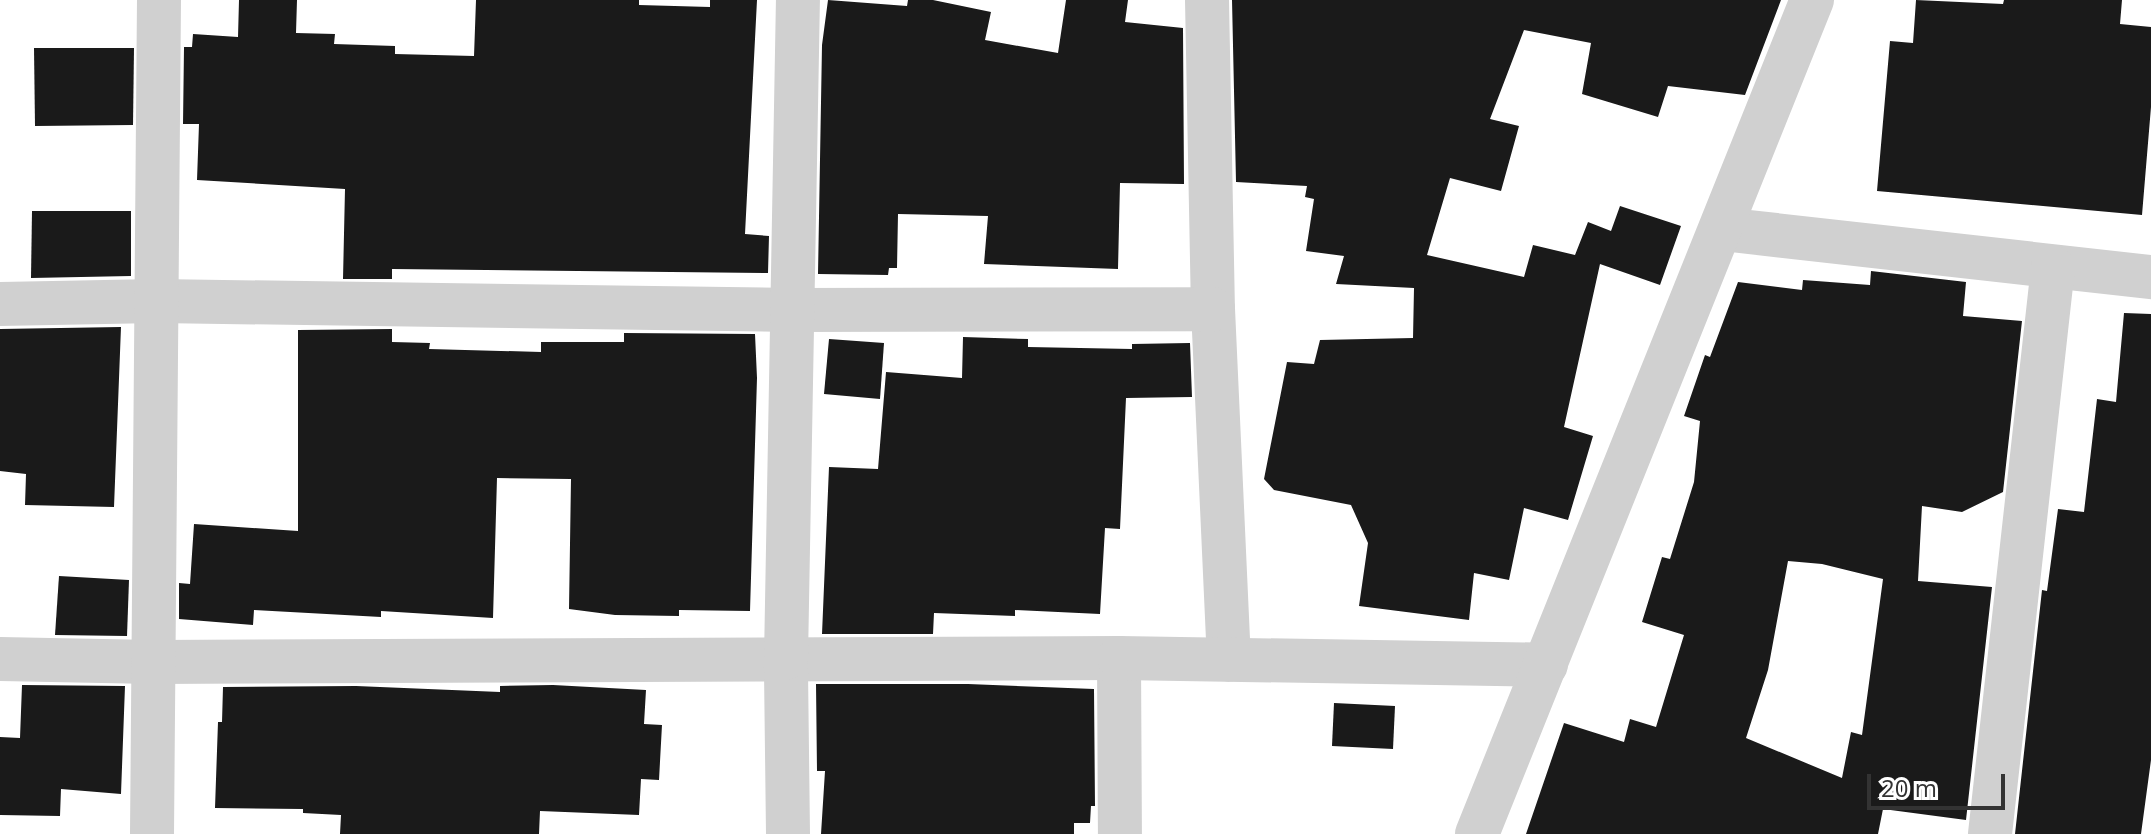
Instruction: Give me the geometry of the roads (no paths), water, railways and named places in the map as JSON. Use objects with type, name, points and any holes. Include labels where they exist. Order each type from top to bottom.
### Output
[{"type":"street","points":[[152,834],[159,0]]},
{"type":"street","points":[[788,834],[786,658],[798,0]]},
{"type":"street","points":[[1207,0],[1213,309],[1229,660]]},
{"type":"street","points":[[1477,834],[1812,0]]},
{"type":"street","points":[[1722,229],[2151,277]]},
{"type":"street","points":[[1990,834],[2053,267]]},
{"type":"street","points":[[0,304],[157,301],[793,310],[1213,309]]},
{"type":"street","points":[[0,659],[153,662],[1119,658],[1546,665]]},
{"type":"street","points":[[1119,658],[1120,834]]}]
